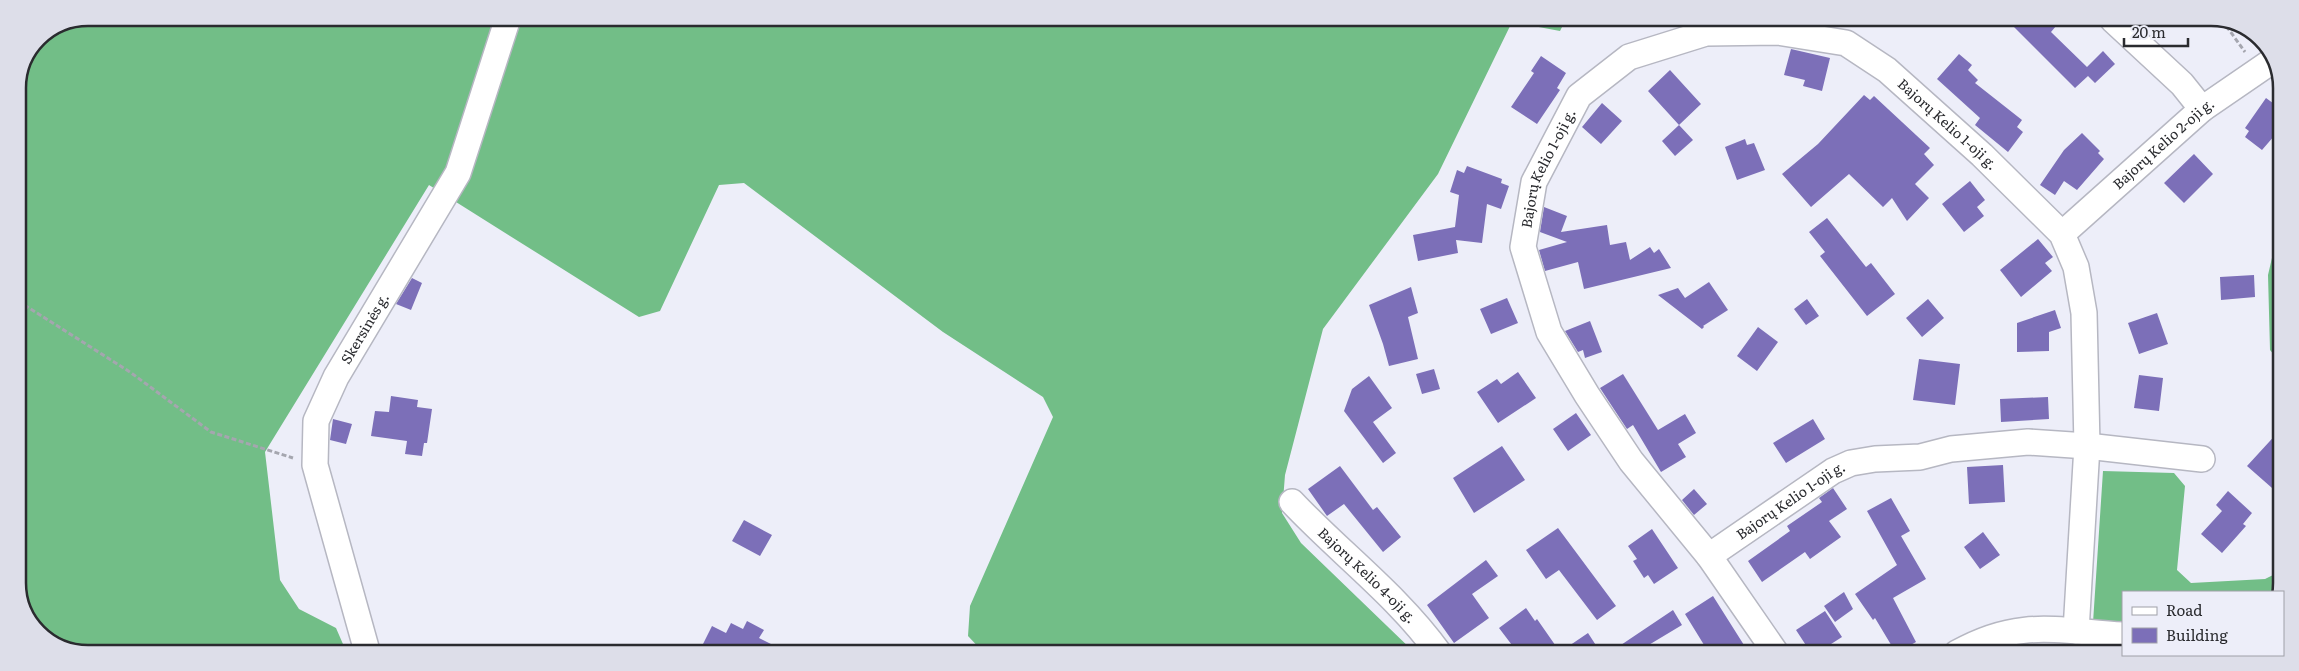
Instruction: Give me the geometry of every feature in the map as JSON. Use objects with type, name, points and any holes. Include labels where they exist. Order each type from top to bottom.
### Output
[{"type":"street","name":"Skersinės g.","points":[[365,645],[315,465],[316,421],[336,378],[458,173],[505,26]]},
{"type":"street","points":[[2119,26],[2182,84],[2202,109]]},
{"type":"street","name":"Bajorų Kelio 1-oji g.","points":[[1770,645],[1709,556],[1631,461],[1549,332],[1523,248],[1534,182],[1578,96],[1629,57],[1706,33],[1778,32],[1846,43],[1887,70],[1982,155],[2062,234],[2076,267],[2084,313],[2087,446],[2076,631]]},
{"type":"street","name":"Bajorų Kelio 2-oji g.","points":[[2062,234],[2202,109],[2265,66]]},
{"type":"street","name":"Bajorų Kelio 1-oji g.","points":[[1709,556],[1833,471],[1851,463],[1875,459],[1920,457],[1951,448],[2028,442],[2087,446],[2202,459]]},
{"type":"street","name":"Bajorų Kelio 4-oji g.","points":[[1292,502],[1314,525],[1392,597],[1432,645]]},
{"type":"street","points":[[1972,645],[2008,632],[2039,628],[2122,635]]},
{"type":"path","points":[[2231,29],[2265,66]]},
{"type":"path","points":[[26,306],[130,372],[211,432],[315,465]]},
{"type":"green space","points":[[88,26],[1510,26],[1438,174],[1323,329],[1285,475],[1282,513],[1301,543],[1407,645],[976,645],[968,636],[970,606],[1053,417],[1043,397],[943,332],[744,183],[719,185],[660,311],[639,317],[429,185],[265,452],[280,580],[299,609],[336,628],[343,645],[88,645],[72,643],[50,632],[42,624],[31,607],[26,587],[26,88],[27,76],[37,54],[44,44],[64,31]]},
{"type":"green space","points":[[1533,26],[1562,26],[1560,31]]},
{"type":"green space","points":[[2273,253],[2273,354],[2270,350],[2268,275]]},
{"type":"green space","points":[[2103,471],[2174,473],[2185,486],[2177,570],[2191,583],[2265,579],[2273,575],[2272,591],[2122,591],[2122,645],[2092,645]]},
{"type":"building","points":[[2013,26],[2056,26],[2051,32],[2087,67],[2103,51],[2115,64],[2095,83],[2088,76],[2075,88]]},
{"type":"building","points":[[1791,49],[1830,58],[1822,91],[1803,86],[1805,80],[1784,75]]},
{"type":"building","points":[[1959,54],[1972,65],[1968,70],[1978,80],[1975,83],[2022,120],[2017,127],[2023,132],[2008,152],[1975,125],[1980,118],[1937,79]]},
{"type":"building","points":[[1541,56],[1566,73],[1557,88],[1560,90],[1537,124],[1511,107],[1534,73],[1531,71]]},
{"type":"building","points":[[1670,70],[1701,104],[1679,125],[1648,91]]},
{"type":"building","points":[[1864,95],[1870,100],[1874,96],[1930,148],[1924,154],[1934,165],[1915,184],[1929,198],[1907,221],[1892,198],[1883,207],[1849,174],[1811,207],[1782,174],[1818,144]]},
{"type":"building","points":[[2266,98],[2273,103],[2273,137],[2262,150],[2245,137],[2249,131],[2245,128]]},
{"type":"building","points":[[1602,103],[1622,121],[1601,144],[1582,127]]},
{"type":"building","points":[[1679,125],[1693,140],[1675,156],[1662,141]]},
{"type":"building","points":[[2082,133],[2100,151],[2098,153],[2104,159],[2077,190],[2064,181],[2055,195],[2040,185],[2064,150]]},
{"type":"building","points":[[1745,139],[1747,145],[1754,143],[1765,170],[1737,180],[1725,147]]},
{"type":"building","points":[[2194,154],[2213,174],[2184,203],[2164,183]]},
{"type":"building","points":[[1467,166],[1502,179],[1501,183],[1509,186],[1501,209],[1487,204],[1482,243],[1456,240],[1458,253],[1418,261],[1413,235],[1455,227],[1459,195],[1450,192],[1457,170],[1464,173]]},
{"type":"building","points":[[1970,181],[1985,200],[1977,207],[1984,216],[1964,232],[1942,204]]},
{"type":"building","points":[[1544,207],[1567,216],[1561,232],[1607,225],[1610,245],[1626,242],[1630,260],[1650,247],[1654,253],[1659,249],[1671,268],[1584,289],[1578,262],[1545,271],[1539,250],[1567,242],[1540,232]]},
{"type":"building","points":[[1827,218],[1866,267],[1871,263],[1895,294],[1867,316],[1820,256],[1825,252],[1809,232]]},
{"type":"building","points":[[2038,239],[2053,257],[2045,263],[2052,271],[2021,297],[2000,270]]},
{"type":"building","points":[[2254,275],[2255,297],[2221,300],[2220,277]]},
{"type":"building","points":[[412,278],[422,283],[411,310],[396,304]]},
{"type":"building","points":[[1709,282],[1728,310],[1703,326],[1702,329],[1658,295],[1678,288],[1685,298]]},
{"type":"building","points":[[1411,287],[1418,313],[1408,317],[1418,359],[1389,366],[1369,305]]},
{"type":"building","points":[[1507,298],[1518,323],[1491,334],[1480,309]]},
{"type":"building","points":[[1807,299],[1819,316],[1806,325],[1794,309]]},
{"type":"building","points":[[1928,299],[1944,318],[1922,337],[1906,318]]},
{"type":"building","points":[[2055,310],[2061,328],[2049,332],[2049,351],[2017,352],[2017,323]]},
{"type":"building","points":[[2157,313],[2168,344],[2139,354],[2128,323]]},
{"type":"building","points":[[1590,321],[1602,352],[1585,358],[1583,350],[1578,352],[1565,331]]},
{"type":"building","points":[[1758,327],[1778,342],[1757,371],[1737,356]]},
{"type":"building","points":[[1919,359],[1960,364],[1955,405],[1913,400]]},
{"type":"building","points":[[1434,369],[1440,389],[1422,394],[1416,374]]},
{"type":"building","points":[[1518,372],[1536,398],[1498,423],[1477,392],[1497,379],[1501,384]]},
{"type":"building","points":[[1623,374],[1658,430],[1685,414],[1696,433],[1678,444],[1686,457],[1661,472],[1633,425],[1627,429],[1600,388]]},
{"type":"building","points":[[2139,375],[2163,378],[2159,411],[2134,408]]},
{"type":"building","points":[[1369,376],[1392,408],[1373,422],[1396,453],[1383,463],[1344,411],[1352,389]]},
{"type":"building","points":[[391,396],[418,400],[417,407],[432,409],[427,443],[424,443],[422,456],[405,454],[407,441],[371,436],[375,411],[389,412]]},
{"type":"building","points":[[2048,397],[2049,419],[2001,422],[2000,399]]},
{"type":"building","points":[[1576,413],[1591,435],[1568,451],[1553,429]]},
{"type":"building","points":[[333,419],[352,424],[346,444],[330,440]]},
{"type":"building","points":[[1813,419],[1825,439],[1786,463],[1773,443]]},
{"type":"building","points":[[2273,438],[2273,489],[2247,466]]},
{"type":"building","points":[[1502,446],[1525,480],[1474,513],[1453,478]]},
{"type":"building","points":[[2003,465],[2005,502],[1969,504],[1967,467]]},
{"type":"building","points":[[1340,466],[1373,510],[1377,507],[1401,537],[1383,552],[1344,504],[1327,516],[1308,489]]},
{"type":"building","points":[[1833,488],[1847,509],[1829,521],[1841,537],[1810,559],[1805,552],[1762,582],[1748,561],[1790,531],[1787,526],[1822,502],[1819,498]]},
{"type":"building","points":[[1694,489],[1707,504],[1694,515],[1682,500]]},
{"type":"building","points":[[2228,491],[2252,513],[2243,524],[2246,526],[2222,553],[2201,534],[2222,511],[2216,505]]},
{"type":"building","points":[[1891,498],[1910,531],[1901,536],[1926,579],[1893,598],[1916,642],[1911,645],[1891,645],[1875,618],[1873,620],[1855,594],[1897,565],[1867,511]]},
{"type":"building","points":[[744,520],[772,535],[760,556],[732,541]]},
{"type":"building","points":[[1558,528],[1616,606],[1597,620],[1559,570],[1546,579],[1526,550]]},
{"type":"building","points":[[1652,529],[1678,568],[1654,584],[1648,575],[1644,578],[1633,561],[1637,559],[1628,546]]},
{"type":"building","points":[[1983,532],[2000,555],[1980,569],[1964,547]]},
{"type":"building","points":[[1486,560],[1498,576],[1472,594],[1489,618],[1454,643],[1427,605]]},
{"type":"building","points":[[1844,592],[1853,609],[1835,622],[1824,606]]},
{"type":"building","points":[[1713,596],[1744,645],[1704,645],[1685,614]]},
{"type":"building","points":[[1526,608],[1535,621],[1537,619],[1555,645],[1512,645],[1499,628]]},
{"type":"building","points":[[1673,610],[1682,625],[1649,645],[1621,645]]},
{"type":"building","points":[[1825,611],[1842,637],[1830,645],[1806,645],[1796,630]]},
{"type":"building","points":[[747,621],[764,630],[759,638],[773,645],[702,645],[712,626],[726,633],[731,623],[743,629]]},
{"type":"building","points":[[1588,633],[1596,645],[1570,645]]}]
